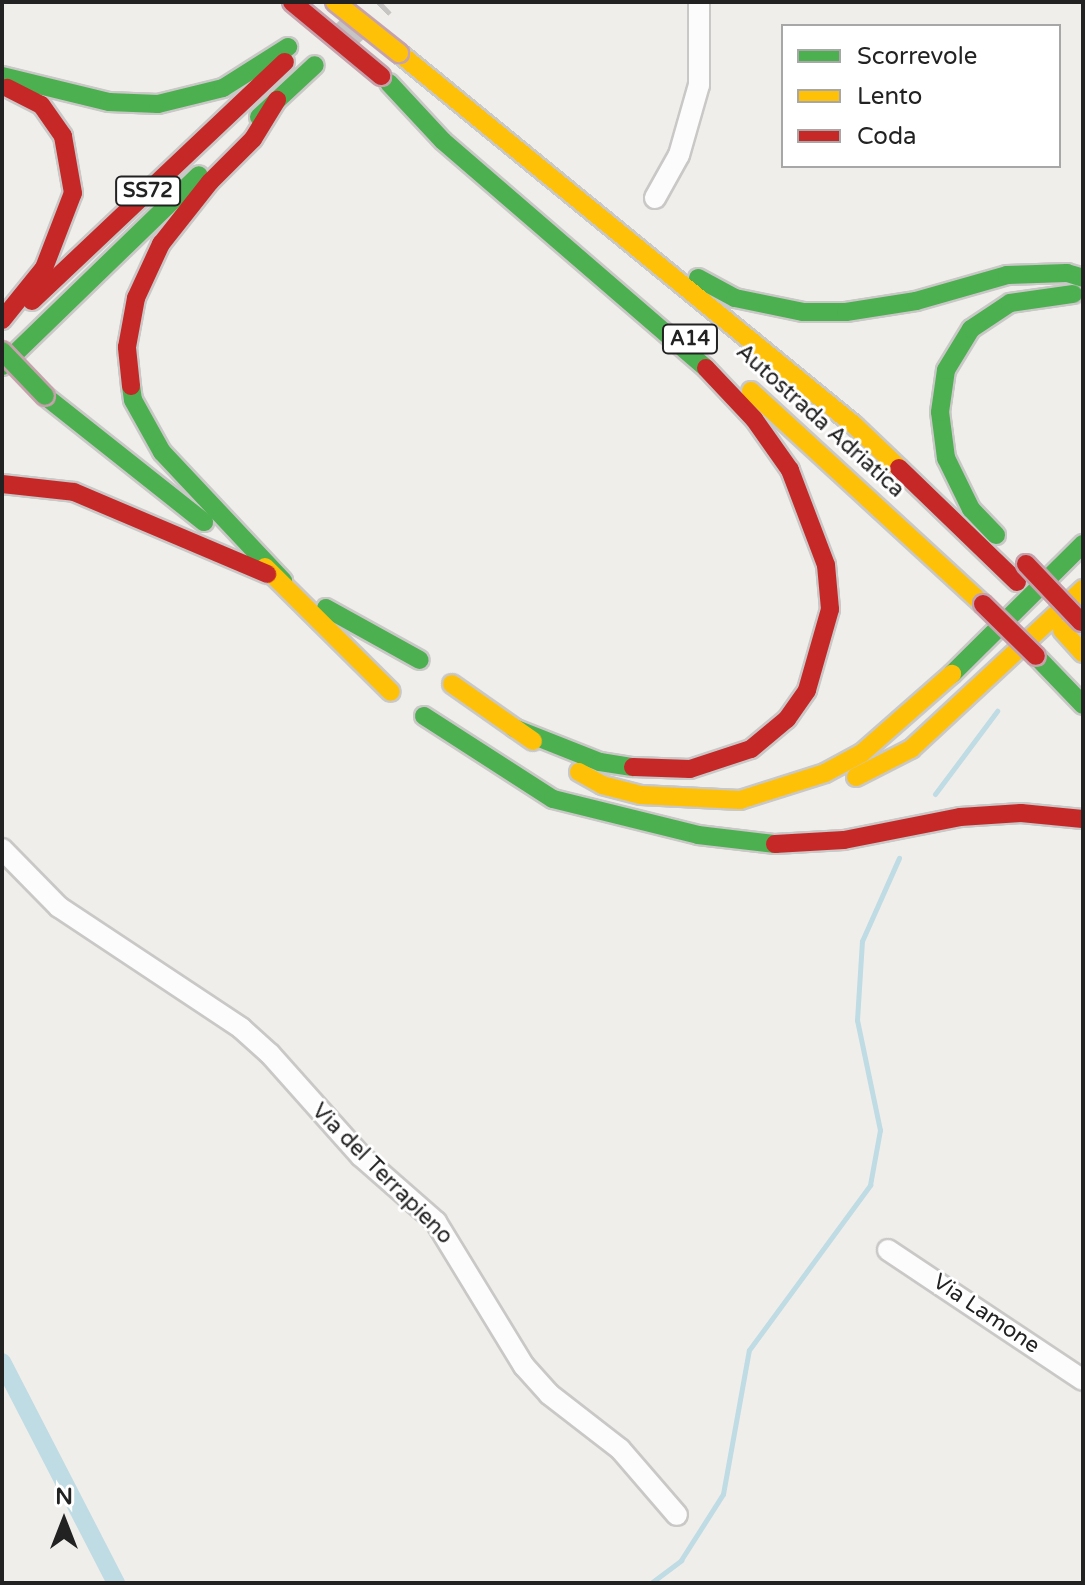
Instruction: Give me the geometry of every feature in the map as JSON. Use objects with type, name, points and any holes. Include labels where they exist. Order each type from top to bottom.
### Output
[{"type":"main road","name":"Autostrada Adriatica","points":[[292,2],[812,443],[983,604],[1083,705]]},
{"type":"main road","name":"Autostrada Adriatica","points":[[335,2],[644,249],[854,425],[1017,582],[1083,653]]},
{"type":"main road","name":"SS72","points":[[2,76],[109,102],[158,104],[223,88],[292,49],[2,330]]},
{"type":"main road","name":"SS72","points":[[2,366],[315,65]]},
{"type":"main road","points":[[385,79],[443,141],[684,344],[754,419],[790,470],[826,565],[830,609],[807,690],[787,719],[751,749],[690,769],[636,767],[600,762],[514,728]]},
{"type":"main road","points":[[2,87],[24,95],[51,117],[63,136],[73,171],[73,193],[50,255],[2,320]]},
{"type":"main road","points":[[277,100],[253,139],[210,182],[161,244],[136,298],[127,347],[133,400],[162,452],[391,692]]},
{"type":"main road","points":[[644,249],[735,298],[803,312],[878,309],[1007,275],[1067,273],[1083,278]]},
{"type":"main road","points":[[1082,623],[971,509],[946,458],[940,412],[946,370],[971,329],[1010,303],[1042,295],[1083,296]]},
{"type":"main road","points":[[2,351],[45,396],[99,444],[288,586]]},
{"type":"main road","points":[[2,484],[74,492],[288,586],[420,660]]},
{"type":"main road","points":[[452,684],[602,785],[641,795],[740,800],[825,773],[862,753],[918,708],[1083,544]]},
{"type":"main road","points":[[553,799],[734,811],[777,807],[835,788],[911,749],[1083,589]]},
{"type":"main road","points":[[424,716],[553,799],[698,835],[779,844],[844,840],[960,817],[1021,813],[1083,819]]},
{"type":"street","points":[[655,198],[679,155],[699,85],[699,2]]},
{"type":"street","name":"Via del Terrapieno","points":[[2,849],[59,907],[241,1028],[270,1054],[361,1156],[436,1222],[533,1376],[620,1449],[677,1515]]},
{"type":"street","name":"Via Lamone","points":[[888,1250],[1083,1380]]},
{"type":"waterway","points":[[935,794],[997,711]]},
{"type":"waterway","points":[[651,1583],[681,1560],[723,1494],[749,1350],[870,1185],[880,1130],[857,1020],[862,941],[899,858]]},
{"type":"waterway","points":[[2,1362],[116,1583]]},
{"type":"tunnel","points":[[345,36],[381,2]]},
{"type":"traffic: fast","points":[[2,76],[109,102],[158,104],[223,88],[288,47]]},
{"type":"traffic: fast","points":[[259,117],[315,65]]},
{"type":"traffic: fast","points":[[389,83],[443,141],[706,368]]},
{"type":"traffic: fast","points":[[2,366],[199,175]]},
{"type":"traffic: fast","points":[[698,278],[735,298],[803,312],[846,312],[916,301],[1007,275],[1067,273],[1083,278]]},
{"type":"traffic: fast","points":[[996,535],[971,509],[946,458],[940,412],[946,370],[971,329],[1010,303],[1073,294]]},
{"type":"traffic: fast","points":[[2,351],[45,396]]},
{"type":"traffic: fast","points":[[131,386],[133,400],[162,452],[283,581]]},
{"type":"traffic: fast","points":[[45,396],[204,522]]},
{"type":"traffic: fast","points":[[952,674],[1083,544]]},
{"type":"traffic: fast","points":[[326,608],[420,660]]},
{"type":"traffic: fast","points":[[1036,656],[1083,705]]},
{"type":"traffic: fast","points":[[424,716],[553,799],[698,835],[775,844]]},
{"type":"traffic: fast","points":[[514,728],[600,762],[633,767]]},
{"type":"traffic: slow","points":[[335,2],[399,53]]},
{"type":"traffic: slow","points":[[399,53],[854,425],[899,468]]},
{"type":"traffic: slow","points":[[751,391],[983,604]]},
{"type":"traffic: slow","points":[[265,567],[391,692]]},
{"type":"traffic: slow","points":[[856,777],[911,749],[1083,589]]},
{"type":"traffic: slow","points":[[1062,630],[1083,653]]},
{"type":"traffic: slow","points":[[579,772],[602,785],[641,795],[740,800],[825,773],[862,753],[952,674]]},
{"type":"traffic: slow","points":[[452,684],[533,741]]},
{"type":"traffic: jam","points":[[292,2],[381,76]]},
{"type":"traffic: jam","points":[[32,301],[285,62]]},
{"type":"traffic: jam","points":[[2,320],[44,268],[73,193],[63,136],[41,105],[7,88]]},
{"type":"traffic: jam","points":[[131,386],[127,347],[136,298],[161,244],[210,182],[253,139],[277,100]]},
{"type":"traffic: jam","points":[[633,767],[690,769],[751,749],[787,719],[807,690],[830,609],[826,565],[790,470],[754,419],[706,368]]},
{"type":"traffic: jam","points":[[899,468],[1017,582]]},
{"type":"traffic: jam","points":[[2,484],[74,492],[267,574]]},
{"type":"traffic: jam","points":[[1026,564],[1081,622]]},
{"type":"traffic: jam","points":[[983,604],[1036,656]]},
{"type":"traffic: jam","points":[[775,844],[844,840],[960,817],[1021,813],[1083,819]]}]
